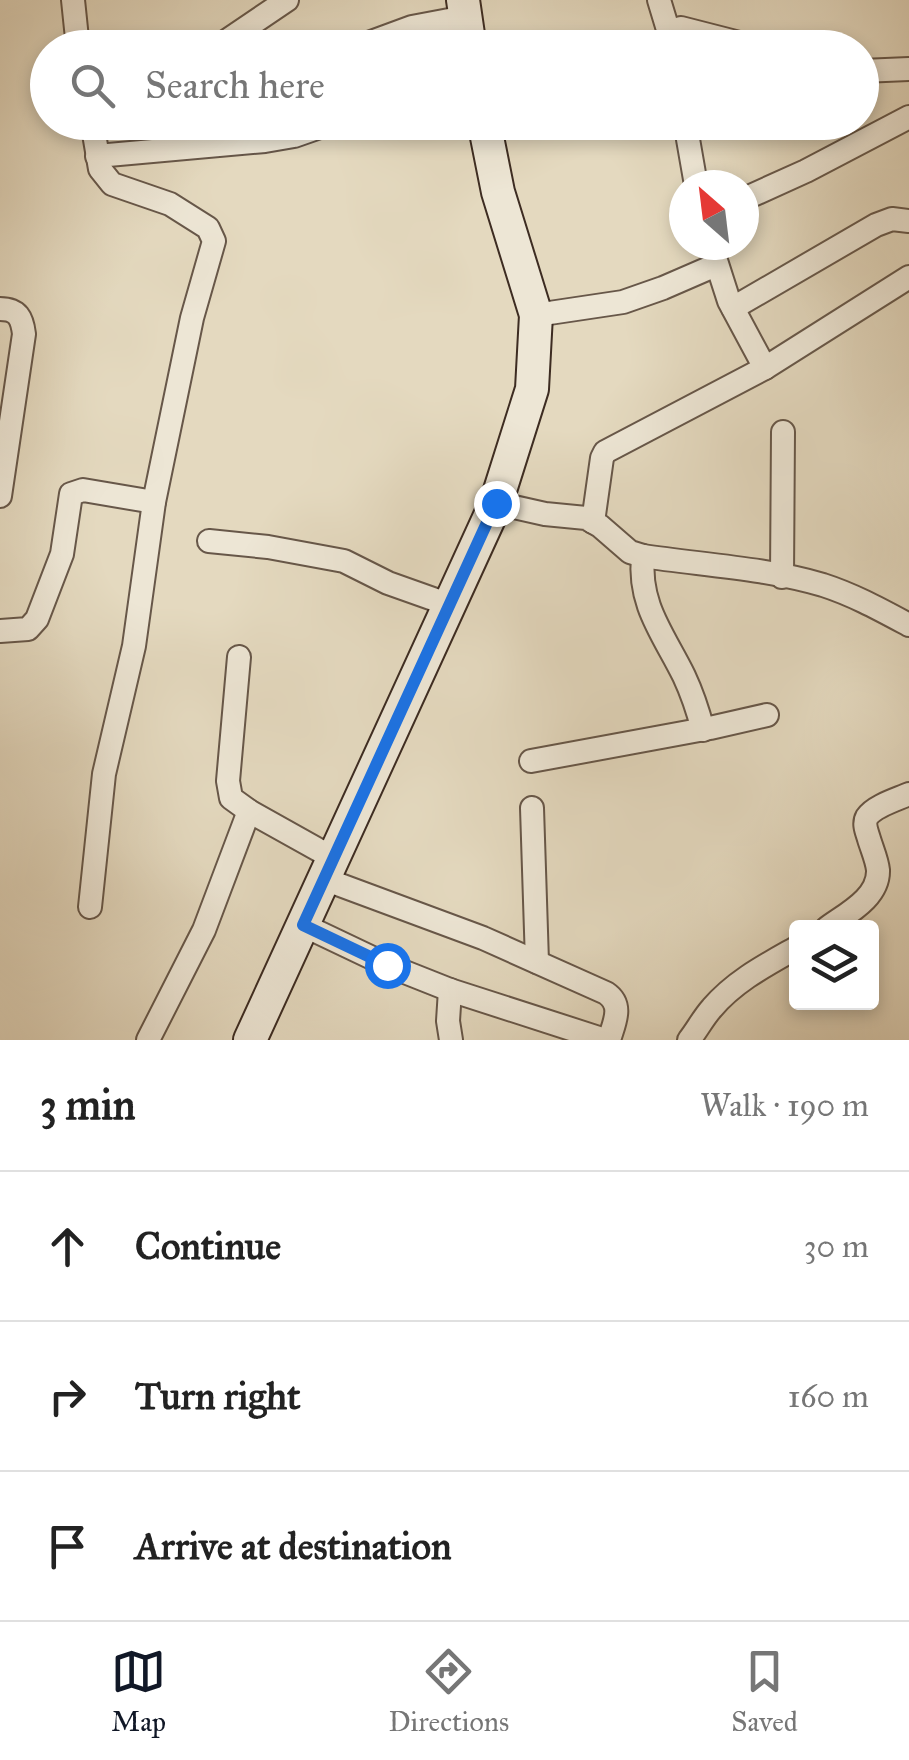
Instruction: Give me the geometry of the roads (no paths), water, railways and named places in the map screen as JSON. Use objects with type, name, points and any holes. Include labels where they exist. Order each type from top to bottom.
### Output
[{"type":"street","points":[[73,0],[76,30]]},
{"type":"street","points":[[243,30],[287,0]]},
{"type":"street","points":[[659,0],[667,30]]},
{"type":"street","points":[[404,30],[466,22]]},
{"type":"street","points":[[879,70],[909,69]]},
{"type":"street","points":[[879,132],[909,116]]},
{"type":"street","points":[[90,907],[104,774],[134,646],[154,502],[192,318],[214,241],[208,228],[170,204],[112,184],[100,169],[95,140]]},
{"type":"street","points":[[97,156],[271,140]]},
{"type":"street","points":[[250,1040],[496,503],[532,388],[536,315],[498,192],[488,140]]},
{"type":"street","points":[[687,140],[693,170]]},
{"type":"street","points":[[759,191],[864,140]]},
{"type":"street","points":[[733,308],[876,225],[892,219],[909,221]]},
{"type":"street","points":[[536,315],[623,302],[663,288],[706,260]]},
{"type":"street","points":[[716,260],[733,308],[766,368]]},
{"type":"street","points":[[593,522],[605,452],[766,368],[909,277]]},
{"type":"street","points":[[0,310],[18,313],[24,334],[0,496]]},
{"type":"street","points":[[782,577],[783,432]]},
{"type":"street","points":[[0,630],[28,628],[37,619],[66,544],[71,494],[83,490],[154,502]]},
{"type":"street","points":[[496,503],[586,518],[630,552],[643,556],[822,585],[864,600],[909,626]]},
{"type":"street","points":[[209,541],[344,561],[388,583],[450,605]]},
{"type":"street","points":[[643,556],[641,575],[648,606],[687,683],[703,730]]},
{"type":"street","points":[[239,657],[228,781],[232,798],[329,868],[614,998],[617,1013],[607,1040],[450,990],[303,925]]},
{"type":"street","points":[[530,761],[768,715]]},
{"type":"street","points":[[838,920],[876,885],[878,870],[866,819],[870,813],[909,794]]},
{"type":"street","points":[[532,808],[537,962]]},
{"type":"street","points":[[148,1040],[204,930],[249,812]]},
{"type":"street","points":[[688,1040],[724,995],[789,952]]},
{"type":"street","points":[[450,990],[451,1040]]}]
